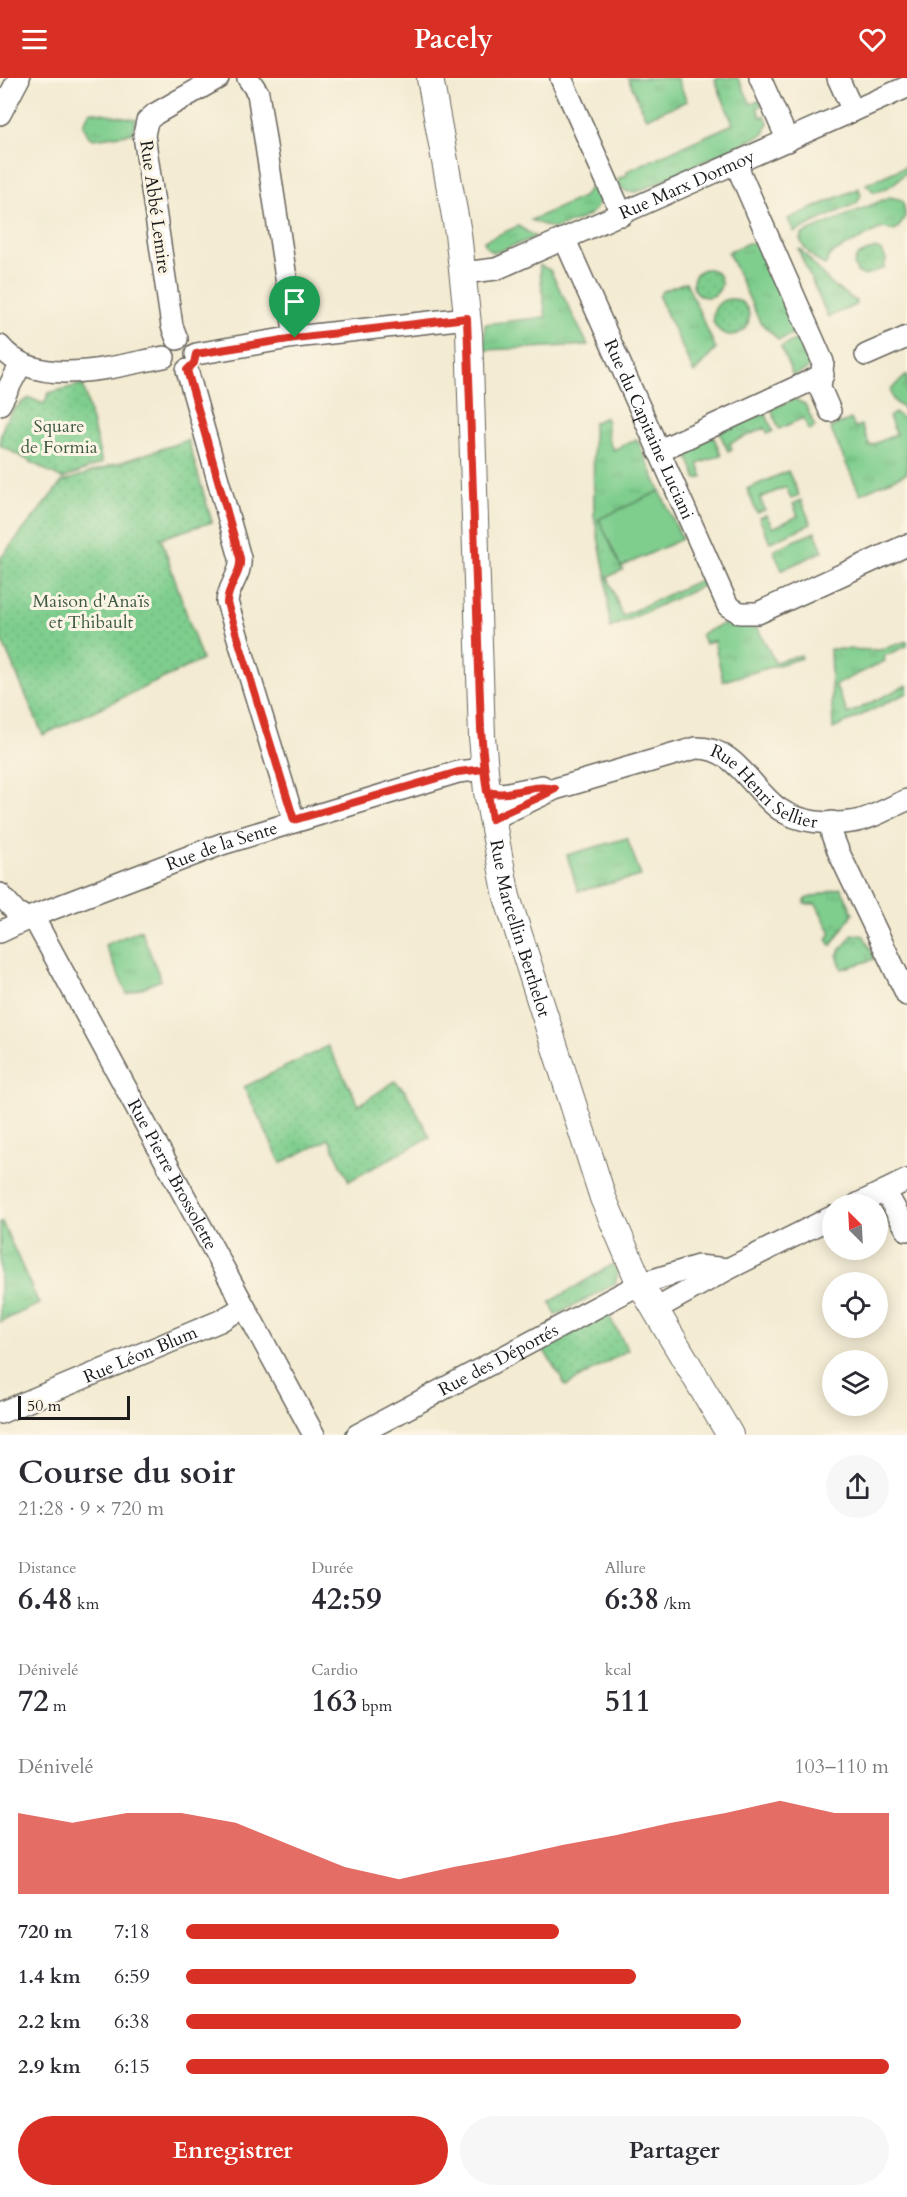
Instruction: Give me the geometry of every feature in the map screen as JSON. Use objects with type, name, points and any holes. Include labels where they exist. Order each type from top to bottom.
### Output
[{"type":"main road","name":"Rue Marcellin Berthelot","points":[[430,78],[458,233],[467,318],[486,780],[507,897],[603,1198],[640,1284],[730,1435]]},
{"type":"street","points":[[0,114],[19,78]]},
{"type":"street","name":"Rue Abbé Lemire","points":[[177,339],[164,273],[145,127],[155,114],[218,78]]},
{"type":"street","points":[[248,78],[258,93],[295,338]]},
{"type":"street","points":[[561,78],[622,215]]},
{"type":"street","points":[[759,78],[788,141]]},
{"type":"street","points":[[838,78],[853,111]]},
{"type":"street","name":"Rue Marx Dormoy","points":[[462,273],[496,269],[907,87]]},
{"type":"street","points":[[736,164],[823,362],[820,388],[830,411]]},
{"type":"street","name":"Rue du Capitaine Luciani","points":[[565,240],[728,606],[740,613],[758,613],[907,545]]},
{"type":"street","points":[[164,357],[172,369],[191,362],[295,338],[467,318]]},
{"type":"street","points":[[866,355],[907,337]]},
{"type":"street","points":[[164,357],[168,344],[177,339],[192,344],[191,362],[240,558],[240,568],[229,590],[227,603],[294,820]]},
{"type":"street","points":[[0,346],[21,364],[57,374],[164,357]]},
{"type":"street","points":[[0,404],[21,364]]},
{"type":"street","points":[[658,451],[823,375]]},
{"type":"street","name":"Rue Henri Sellier","points":[[492,819],[555,789],[670,753],[706,748],[731,759],[781,810],[804,819],[852,822],[907,800]]},
{"type":"street","name":"Rue de la Sente","points":[[0,932],[27,919],[222,844],[294,820],[458,772],[486,780]]},
{"type":"street","name":"Rue Henri Sellier","points":[[486,780],[503,794],[540,785],[555,789]]},
{"type":"street","points":[[832,822],[832,835],[839,853],[907,995]]},
{"type":"street","name":"Rue Pierre Brossolette","points":[[0,894],[15,912],[37,924],[314,1435]]},
{"type":"street","points":[[879,1194],[907,1180]]},
{"type":"street","points":[[885,1191],[907,1230]]},
{"type":"street","points":[[656,1309],[728,1269],[822,1222]]},
{"type":"street","name":"Rue des Déportés","points":[[357,1435],[640,1284],[698,1266],[728,1269]]},
{"type":"street","name":"Rue Léon Blum","points":[[0,1413],[219,1321],[244,1307]]},
{"type":"green space","points":[[628,78],[677,78],[687,101],[646,118]]},
{"type":"green space","points":[[738,78],[751,104],[761,100],[763,105],[757,108],[761,117],[765,115],[768,123],[764,134],[637,192],[628,192],[619,186],[618,179],[627,175],[627,171],[733,124],[715,80]]},
{"type":"green space","points":[[90,111],[136,119],[133,133],[94,139],[89,137],[83,125]]},
{"type":"green space","points":[[907,166],[907,171],[884,189],[874,192],[866,184]]},
{"type":"green space","points":[[596,186],[599,196],[598,205],[588,216],[553,229],[531,220],[583,197],[588,190]]},
{"type":"green space","points":[[859,188],[861,195],[857,203],[794,232],[788,219]]},
{"type":"green space","points":[[890,197],[902,200],[905,210],[905,217],[895,231],[884,228],[877,230],[829,255],[826,265],[814,259],[800,239],[802,234]]},
{"type":"green space","points":[[518,226],[536,237],[494,253],[486,247],[484,241]]},
{"type":"green space","points":[[748,243],[761,243],[801,330],[779,340],[760,322],[728,252]]},
{"type":"green space","points":[[875,248],[882,251],[886,259],[884,268],[865,276],[857,272],[854,264],[857,256]]},
{"type":"green space","points":[[798,249],[833,286],[856,301],[856,305],[828,317]]},
{"type":"green space","points":[[539,265],[550,270],[588,345],[485,350],[485,324],[546,317]]},
{"type":"green space","points":[[707,269],[717,273],[721,283],[717,293],[707,297],[697,293],[693,283],[697,273]]},
{"type":"green space","points":[[686,282],[716,349],[694,373],[659,297],[662,291]]},
{"type":"green space","points":[[731,299],[744,304],[749,317],[744,330],[731,335],[718,330],[713,317],[718,304]]},
{"type":"green space","points":[[803,336],[814,361],[810,368],[793,376],[781,347]]},
{"type":"green space","points":[[907,375],[907,410],[895,402],[891,389]]},
{"type":"green space","name":"Square de Formia","points":[[83,384],[102,463],[62,479],[0,445],[2,430],[8,417],[24,401],[30,398],[44,404],[49,393]]},
{"type":"green space","points":[[794,399],[805,404],[815,427],[809,430],[803,418],[779,429],[771,409]]},
{"type":"green space","points":[[765,412],[773,431],[768,434],[765,428],[730,443],[732,449],[728,451],[719,432]]},
{"type":"green space","points":[[895,413],[907,421],[907,473],[860,494],[830,428],[851,419],[855,428],[861,425],[870,446],[896,434],[889,417]]},
{"type":"green space","points":[[606,417],[608,439],[613,450],[637,439],[660,491],[599,519],[623,570],[608,577],[622,616],[704,578],[707,584],[610,628],[606,577],[594,516],[593,423]]},
{"type":"green space","points":[[713,435],[721,455],[698,464],[703,477],[697,479],[684,448]]},
{"type":"green space","name":"Maison d'Anaïs et Thibault","points":[[188,440],[212,522],[161,538],[202,660],[43,735],[0,636],[0,559],[62,482]]},
{"type":"green space","points":[[788,471],[799,495],[791,499],[786,487],[760,498],[765,510],[757,513],[747,489]]},
{"type":"green space","points":[[660,491],[682,539],[621,567],[599,519]]},
{"type":"green space","points":[[801,500],[811,524],[770,542],[759,518],[766,515],[773,528],[798,516],[793,504]]},
{"type":"green space","points":[[815,532],[823,551],[782,570],[773,550]]},
{"type":"green space","points":[[727,622],[758,629],[775,662],[801,655],[802,658],[723,681],[714,641],[705,644],[701,634]]},
{"type":"green space","points":[[907,641],[907,646],[884,656],[885,661],[835,685],[848,714],[907,685],[907,693],[833,729],[830,649],[880,650]]},
{"type":"green space","points":[[627,838],[641,876],[578,891],[567,855]]},
{"type":"green space","points":[[841,888],[853,913],[831,946],[827,939],[831,933],[816,904],[805,904],[805,899]]},
{"type":"green space","points":[[141,930],[161,980],[127,994],[105,945]]},
{"type":"green space","points":[[853,934],[864,936],[875,959],[842,969],[837,955]]},
{"type":"green space","points":[[328,1046],[359,1105],[395,1081],[406,1092],[430,1137],[349,1181],[329,1139],[281,1163],[244,1087]]},
{"type":"green space","points":[[2,1222],[39,1304],[0,1322],[0,1223]]},
{"type":"green space","points":[[613,1264],[618,1273],[615,1284],[556,1315],[550,1302]]},
{"type":"green space","points":[[608,1314],[628,1350],[566,1386],[543,1349]]},
{"type":"route","points":[[295,338],[196,354],[194,363],[187,370],[241,563],[229,590],[227,603],[294,820],[458,772],[484,769],[487,792],[498,795],[540,785],[555,789],[537,799],[511,808],[492,819],[487,792],[484,769],[481,729],[467,318],[295,338]]}]
